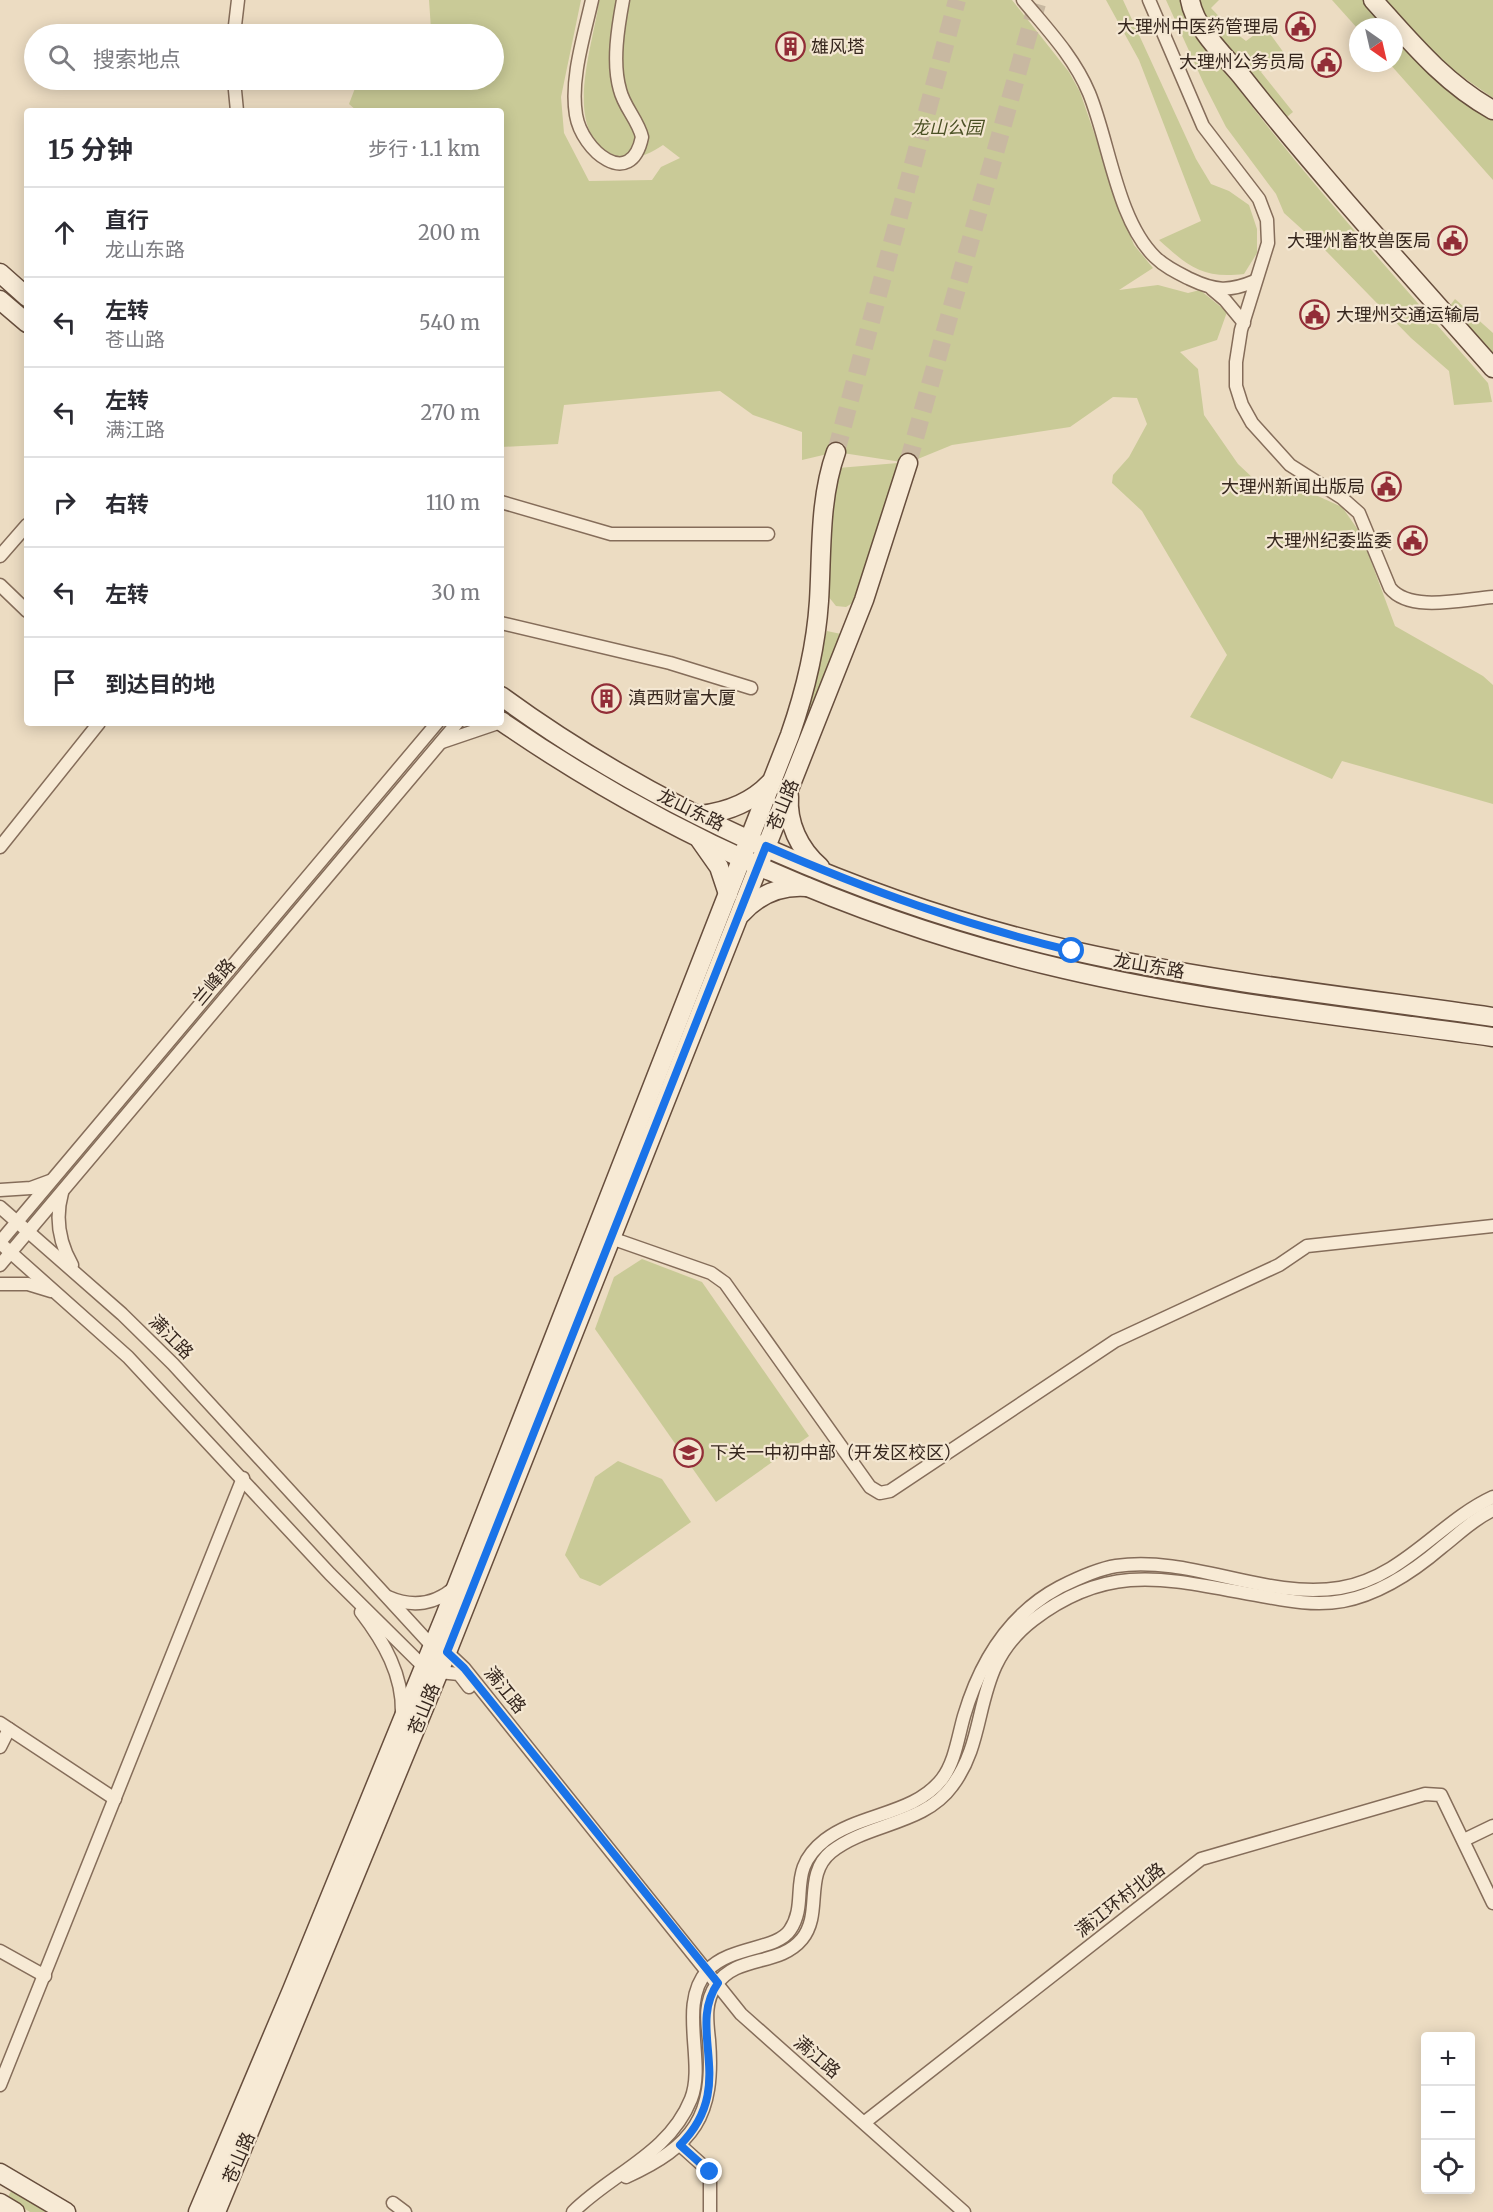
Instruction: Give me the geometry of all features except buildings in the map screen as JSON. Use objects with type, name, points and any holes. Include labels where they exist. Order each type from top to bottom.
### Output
[{"type":"main road","points":[[1190,0],[1192,9],[1205,30],[1284,130],[1493,368]]},
{"type":"main road","points":[[1373,0],[1436,69],[1462,91],[1493,110]]},
{"type":"main road","points":[[0,273],[24,294]]},
{"type":"main road","points":[[0,300],[24,320]]},
{"type":"main road","name":"苍山路","points":[[216,2212],[440,1649],[611,1238],[735,923],[773,780],[796,719],[812,658],[818,614],[825,509],[836,452]]},
{"type":"main road","name":"苍山路","points":[[758,842],[789,790],[873,577],[908,463]]},
{"type":"main road","name":"龙山东路","points":[[504,698],[613,769],[700,815],[826,872],[946,917],[1096,956],[1201,975],[1493,1017]]},
{"type":"main road","name":"龙山东路","points":[[504,724],[603,786],[695,835],[812,887],[940,936],[1092,975],[1198,995],[1493,1037]]},
{"type":"main road","points":[[700,815],[722,812],[742,804],[773,780]]},
{"type":"main road","points":[[789,790],[789,813],[796,834],[808,855],[826,872]]},
{"type":"main road","points":[[695,835],[714,858],[728,894]]},
{"type":"main road","name":"苍山路","points":[[440,1649],[456,1586],[728,894],[751,860]]},
{"type":"main road","points":[[735,923],[746,908],[769,893],[786,888],[812,887]]},
{"type":"main road","name":"苍山路","points":[[198,2212],[401,1723],[432,1670]]},
{"type":"main road","points":[[0,2173],[66,2212]]},
{"type":"main road","points":[[0,2203],[15,2212]]},
{"type":"street","points":[[235,24],[238,0]]},
{"type":"street","points":[[592,0],[578,69],[576,115],[580,129],[592,150],[608,162],[618,163],[625,162],[638,151],[642,137],[620,91],[618,79],[618,41],[623,0]]},
{"type":"street","points":[[1023,0],[1076,67],[1098,119],[1116,182],[1142,241],[1162,263],[1212,289],[1229,304],[1244,323]]},
{"type":"street","points":[[1149,0],[1203,126],[1264,210],[1269,230],[1268,243],[1244,323],[1235,375],[1237,392],[1245,413],[1290,465],[1342,498],[1359,513],[1390,588],[1398,597],[1419,603],[1493,597]]},
{"type":"street","points":[[235,90],[237,108]]},
{"type":"street","points":[[1212,289],[1230,289],[1255,281]]},
{"type":"street","points":[[504,503],[612,534],[768,534]]},
{"type":"street","points":[[0,556],[24,528]]},
{"type":"street","points":[[0,585],[24,608]]},
{"type":"street","points":[[504,624],[670,663],[751,688]]},
{"type":"street","points":[[0,847],[97,726]]},
{"type":"street","name":"兰峰路","points":[[0,1242],[432,726]]},
{"type":"street","name":"兰峰路","points":[[0,1265],[454,726]]},
{"type":"street","points":[[441,742],[489,726]]},
{"type":"street","points":[[0,1190],[31,1188],[51,1181]]},
{"type":"street","points":[[62,1191],[58,1222],[62,1244],[72,1265],[87,1282]]},
{"type":"street","name":"满江路","points":[[0,1207],[87,1282],[197,1389],[388,1597],[440,1649],[464,1668],[753,2036],[860,2128],[952,2212]]},
{"type":"street","points":[[611,1238],[711,1273],[725,1283],[870,1487],[880,1493],[890,1491],[1115,1341],[1279,1265],[1306,1246],[1493,1226]]},
{"type":"street","name":"满江路","points":[[0,1242],[128,1357],[330,1574],[432,1670],[459,1674],[705,1973]]},
{"type":"street","points":[[0,1284],[38,1286],[66,1300]]},
{"type":"street","points":[[0,2085],[243,1478]]},
{"type":"street","points":[[573,2212],[652,2151],[671,2132],[692,2095],[695,2002],[705,1973],[728,1955],[773,1942],[786,1935],[796,1916],[800,1877],[810,1855],[834,1834],[908,1803],[936,1785],[949,1766],[961,1725],[985,1664],[1019,1616],[1061,1587],[1114,1567],[1165,1567],[1286,1588],[1342,1587],[1364,1581],[1390,1569],[1427,1545],[1470,1510],[1493,1497]]},
{"type":"street","points":[[606,2186],[654,2164],[680,2145],[696,2126],[705,2108],[710,2085],[707,2010],[715,1986],[739,1965],[774,1956],[797,1944],[808,1927],[814,1879],[826,1857],[849,1840],[917,1812],[945,1795],[961,1771],[992,1672],[1016,1635],[1042,1614],[1089,1588],[1116,1580],[1158,1580],[1306,1603],[1346,1600],[1370,1593],[1399,1577],[1434,1554],[1475,1520],[1493,1510]]},
{"type":"street","points":[[1114,1567],[1116,1580]]},
{"type":"street","points":[[330,1574],[374,1630],[390,1659],[400,1687],[401,1723]]},
{"type":"street","points":[[388,1597],[405,1603],[423,1603],[441,1597],[456,1586]]},
{"type":"street","points":[[961,1725],[975,1729]]},
{"type":"street","points":[[0,1747],[5,1726],[115,1799]]},
{"type":"street","name":"满江环村北路","points":[[865,2122],[1202,1859],[1425,1794],[1441,1795],[1464,1840]]},
{"type":"street","points":[[1493,1826],[1464,1840],[1493,1903]]},
{"type":"street","points":[[0,1951],[45,1976]]},
{"type":"street","name":"满江路","points":[[715,1986],[752,2025],[865,2122],[964,2212]]},
{"type":"street","points":[[693,2060],[710,2058]]},
{"type":"street","points":[[680,2145],[710,2172],[710,2212]]},
{"type":"street","points":[[393,2204],[405,2212]]},
{"type":"green space","name":"龙山公园","points":[[429,0],[581,0],[561,97],[564,133],[589,181],[652,180],[661,167],[680,158],[663,145],[638,157],[619,157],[596,142],[587,126],[584,83],[599,0],[1012,0],[1069,72],[1080,92],[1134,245],[1153,268],[1119,290],[1158,285],[1188,293],[1200,290],[1227,312],[1217,340],[1180,352],[1198,369],[1204,415],[1238,464],[1271,495],[1293,478],[1309,492],[1342,507],[1361,534],[1395,626],[1483,676],[1493,685],[1493,804],[1342,761],[1332,779],[1190,717],[1227,655],[1142,511],[1112,483],[1113,475],[1129,457],[1147,424],[1137,398],[1113,397],[1070,427],[952,445],[908,463],[836,452],[802,460],[802,432],[753,415],[720,391],[564,405],[558,444],[504,447],[504,108],[354,108],[349,104],[354,90],[504,90],[504,24],[431,24]]},
{"type":"green space","points":[[1106,0],[1123,0],[1196,159],[1211,184],[1229,191],[1249,205],[1257,229],[1257,253],[1244,274],[1218,275],[1197,269],[1159,240],[1201,221],[1139,60]]},
{"type":"green space","points":[[1166,0],[1180,0],[1196,35],[1212,57],[1328,200],[1488,383],[1492,402],[1454,405],[1449,371],[1411,338],[1327,252],[1284,213],[1276,194],[1226,127]]},
{"type":"green space","points":[[1196,0],[1219,0],[1211,8],[1246,41],[1265,27],[1284,53],[1261,72],[1293,112],[1282,121],[1211,30]]},
{"type":"green space","points":[[1332,0],[1366,0],[1381,18],[1349,18]]},
{"type":"green space","points":[[1383,0],[1493,0],[1493,98],[1437,59],[1403,22],[1403,18],[1399,18]]},
{"type":"green space","points":[[1403,41],[1452,91],[1493,120],[1493,180],[1397,72],[1403,72]]},
{"type":"green space","points":[[1455,299],[1493,333],[1493,358],[1449,307]]},
{"type":"green space","points":[[898,463],[888,506],[854,602],[846,607],[836,606],[828,596],[830,529],[838,468]]},
{"type":"green space","points":[[827,631],[841,634],[784,786],[780,782]]},
{"type":"green space","points":[[642,1259],[702,1282],[809,1436],[716,1502],[595,1329],[614,1277]]},
{"type":"green space","points":[[618,1461],[662,1479],[691,1522],[600,1586],[580,1578],[565,1555],[595,1477]]},
{"type":"green space","points":[[12,2190],[49,2212],[30,2212],[7,2198]]},
{"type":"tunnel","points":[[836,452],[957,0]]},
{"type":"tunnel","points":[[908,463],[1038,0]]},
{"type":"place","name":"大理州中医药管理局","points":[[1300,27]]},
{"type":"place","name":"雄风塔","points":[[790,47]]},
{"type":"place","name":"大理州公务员局","points":[[1326,62]]},
{"type":"place","name":"大理州畜牧兽医局","points":[[1452,241]]},
{"type":"place","name":"大理州交通运输局","points":[[1315,315]]},
{"type":"place","name":"大理州新闻出版局","points":[[1386,487]]},
{"type":"place","name":"大理州纪委监委","points":[[1413,541]]},
{"type":"place","name":"滇西财富大厦","points":[[607,698]]},
{"type":"place","name":"下关一中初中部（开发区校区）","points":[[689,1453]]},
{"type":"route","points":[[710,2172],[680,2145],[699,2122],[708,2097],[710,2068],[707,2010],[711,1994],[718,1983],[464,1668],[447,1652],[766,846],[859,886],[929,912],[1072,951]]}]
